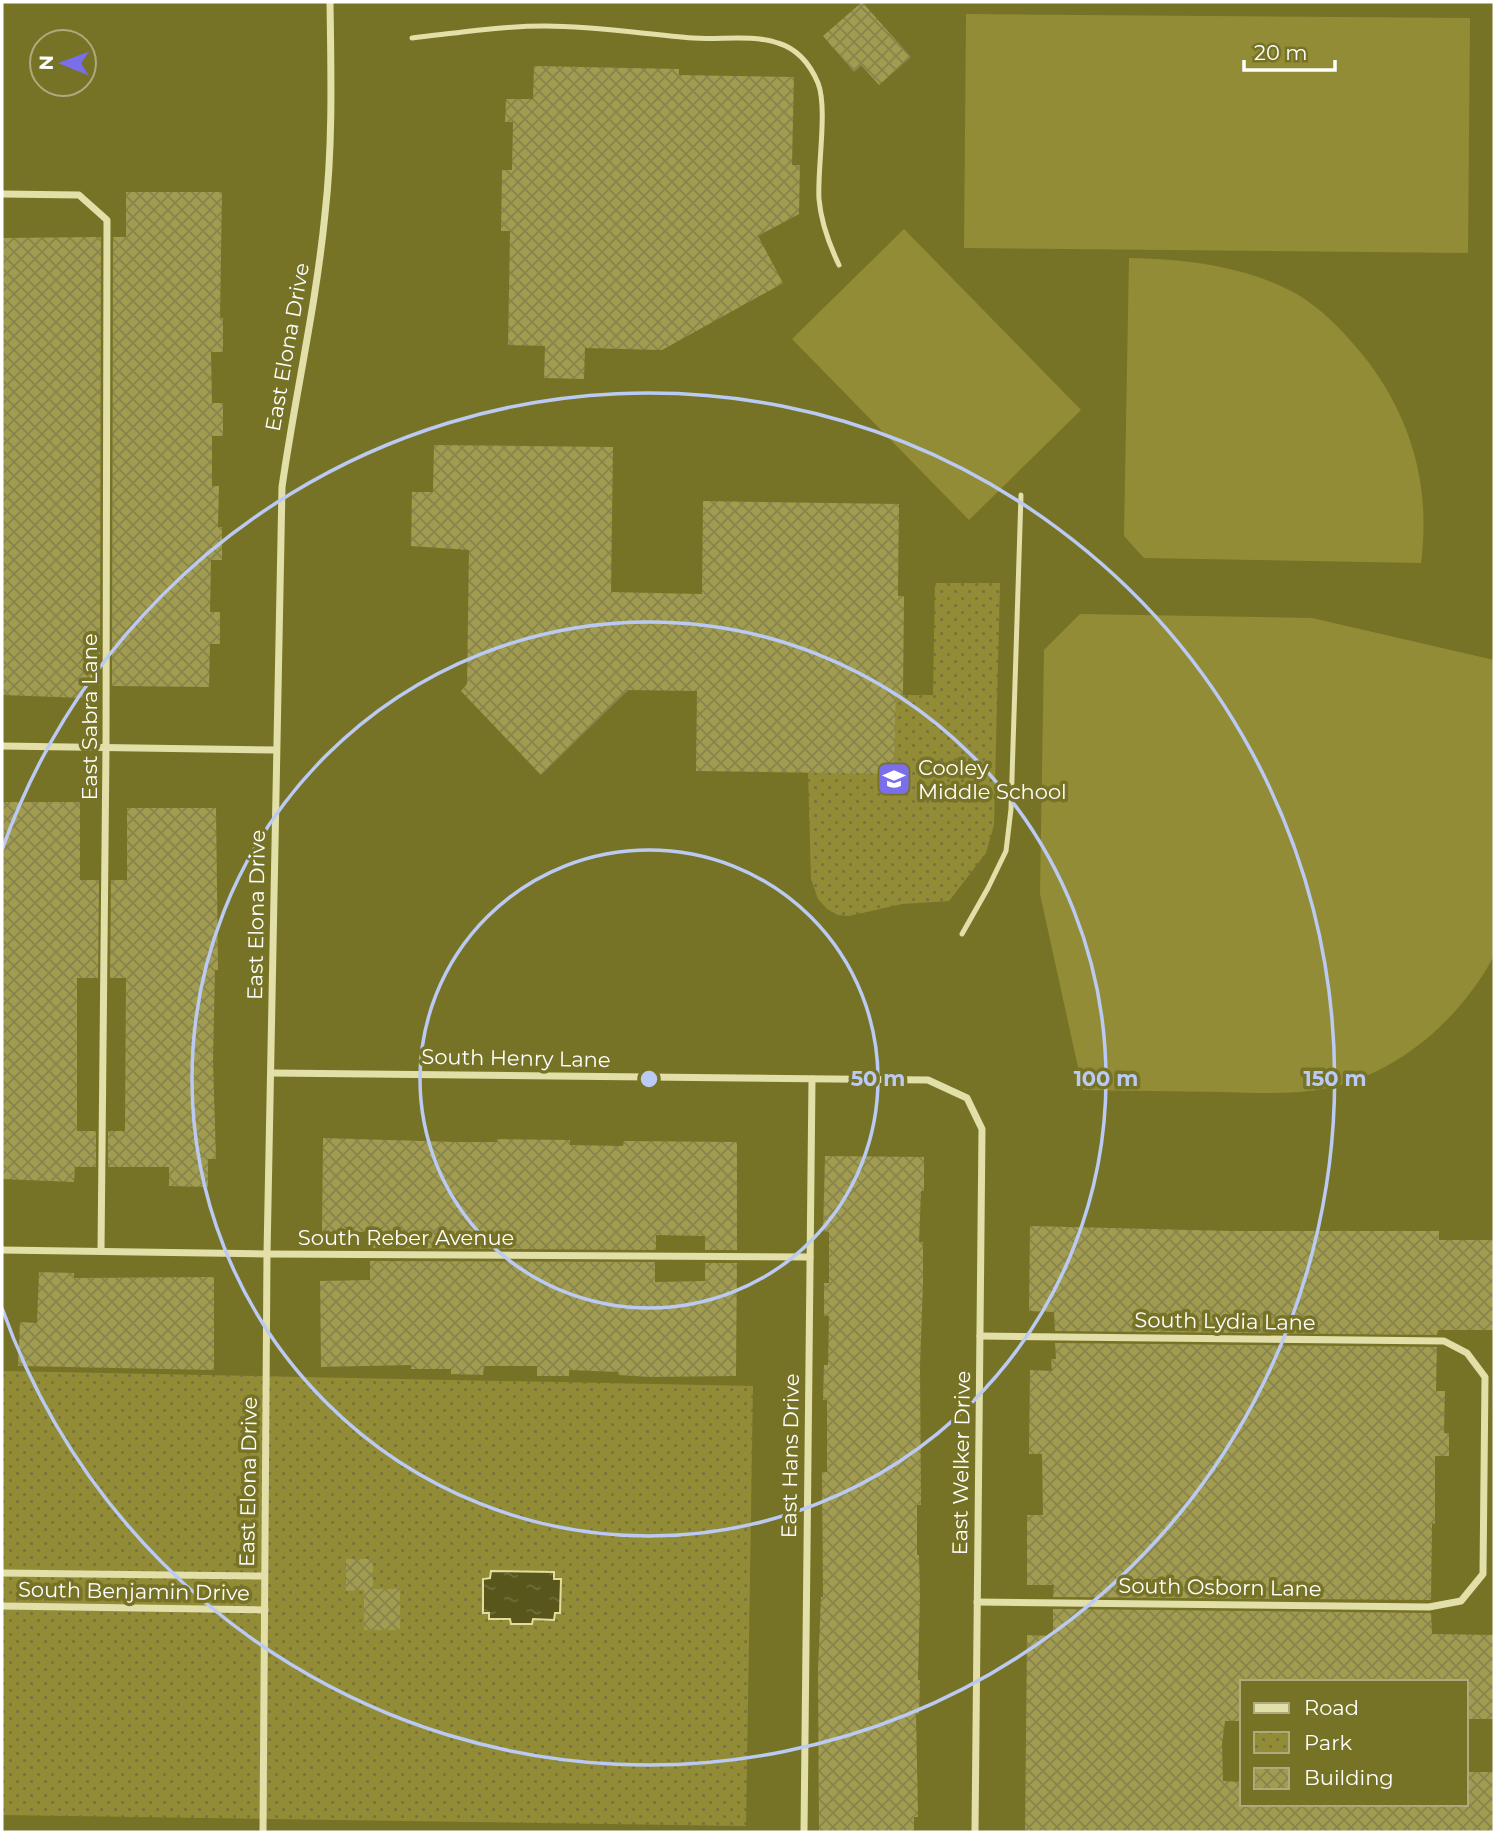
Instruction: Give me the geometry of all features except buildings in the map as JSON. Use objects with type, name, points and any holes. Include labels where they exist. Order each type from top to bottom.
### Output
[{"type":"street","name":"East Elona Drive","points":[[264,1832],[267,1254],[282,487],[315,297],[326,212],[330,2]]},
{"type":"street","name":"East Sabra Lane","points":[[2,194],[79,195],[107,220],[101,1251]]},
{"type":"street","points":[[2,746],[276,750]]},
{"type":"street","name":"South Henry Lane","points":[[272,1073],[928,1080],[967,1098]]},
{"type":"street","name":"East Hans Drive","points":[[804,1832],[812,1079]]},
{"type":"street","name":"East Welker Drive","points":[[967,1098],[982,1129],[975,1832]]},
{"type":"street","name":"South Reber Avenue","points":[[2,1250],[810,1257]]},
{"type":"street","name":"South Lydia Lane","points":[[980,1336],[1444,1340],[1466,1353],[1485,1377],[1483,1574],[1461,1601]]},
{"type":"street","name":"South Benjamin Drive","points":[[2,1573],[264,1576]]},
{"type":"street","name":"South Osborn Lane","points":[[977,1602],[1429,1607],[1461,1601]]},
{"type":"street","name":"South Benjamin Drive","points":[[2,1606],[265,1611]]},
{"type":"lane","points":[[412,38],[512,27],[547,26],[635,31],[695,38],[755,38],[780,43],[803,57],[819,85],[819,199],[826,238],[839,265]]},
{"type":"lane","points":[[962,934],[1006,851],[1011,809],[1021,495]]},
{"type":"green space","points":[[966,14],[1470,18],[1468,253],[964,248]]},
{"type":"green space","points":[[904,229],[1081,410],[969,520],[792,339]]},
{"type":"green space","points":[[1129,258],[1193,262],[1256,276],[1295,293],[1323,313],[1339,329],[1379,377],[1405,426],[1420,479],[1423,506],[1421,563],[1144,558],[1124,536]]},
{"type":"green space","points":[[935,583],[1000,583],[994,825],[986,853],[949,901],[902,904],[849,916],[838,915],[827,909],[818,899],[811,879],[808,772],[894,774],[896,695],[933,695]]},
{"type":"green space","points":[[1080,614],[1312,618],[1494,660],[1494,956],[1464,1001],[1425,1040],[1379,1070],[1354,1081],[1315,1090],[1262,1093],[1083,1090],[1040,894],[1044,650]]},
{"type":"green space","points":[[2,1371],[753,1386],[746,1826],[2,1815]]},
{"type":"water","points":[[491,1571],[554,1572],[554,1579],[561,1579],[560,1613],[555,1613],[554,1620],[533,1619],[532,1624],[511,1624],[510,1619],[489,1619],[489,1613],[483,1613],[483,1579],[490,1578]]},
{"type":"place","name":"Cooley Middle School","points":[[894,779]]}]
